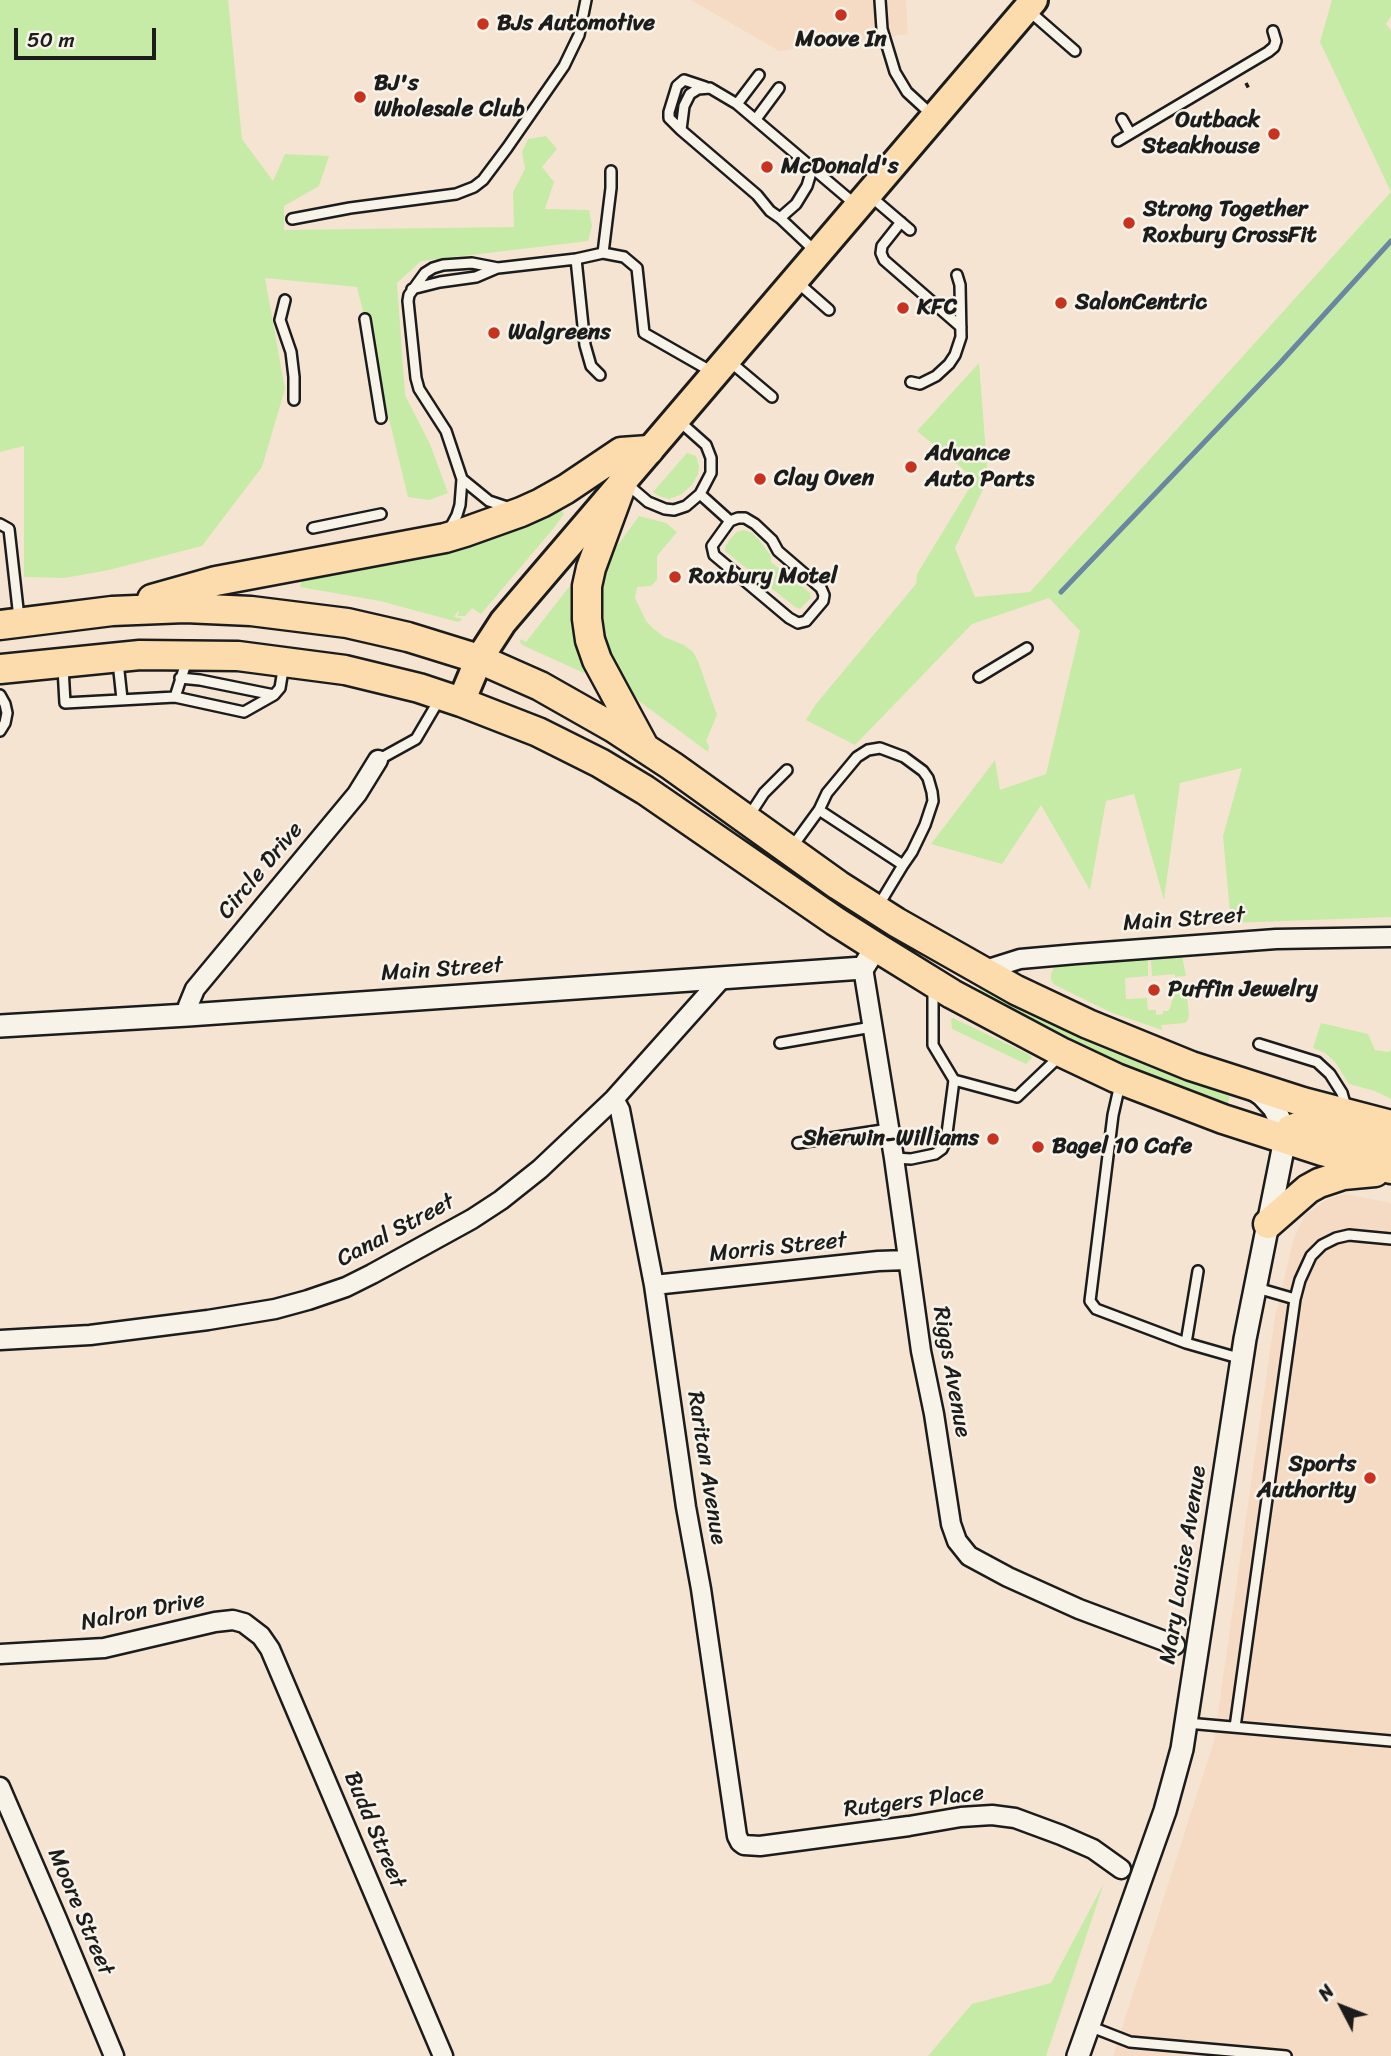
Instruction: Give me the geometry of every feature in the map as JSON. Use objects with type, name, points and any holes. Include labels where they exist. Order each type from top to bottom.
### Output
[{"type":"highway","points":[[112,611],[216,581],[445,538],[522,512],[566,489],[621,452],[649,450]]},
{"type":"highway","points":[[623,481],[591,568],[587,586],[587,619],[597,660],[645,747]]},
{"type":"highway","points":[[10,624],[112,611],[185,608],[279,613],[347,623],[408,637],[479,659],[579,706],[645,747],[876,909],[1063,1053],[1121,1080],[1223,1119],[1391,1170]]},
{"type":"highway","points":[[0,670],[117,657],[184,666],[239,656],[354,672],[451,698],[538,732],[600,763],[645,790],[835,921],[869,957],[933,982],[972,985],[1088,1024],[1246,1085],[1391,1125]]},
{"type":"highway","points":[[1284,1139],[1291,1129],[1301,1126],[1391,1147]]},
{"type":"highway","points":[[1268,1224],[1308,1189],[1319,1183],[1342,1175],[1391,1170]]},
{"type":"main road","points":[[451,698],[503,622],[1030,4]]},
{"type":"street","name":"Circle Drive","points":[[188,1015],[191,996],[201,981],[357,794],[378,760]]},
{"type":"street","name":"Main Street","points":[[972,985],[1020,959],[1276,939],[1391,937]]},
{"type":"street","name":"Main Street","points":[[0,1026],[723,977],[869,957]]},
{"type":"street","name":"Riggs Avenue","points":[[869,957],[872,1027],[894,1158],[907,1260],[951,1524],[960,1547],[981,1564],[1008,1577],[1079,1609],[1175,1645]]},
{"type":"street","name":"Canal Street","points":[[0,1340],[90,1335],[208,1320],[286,1306],[346,1287],[425,1246],[501,1199],[540,1169],[614,1099],[723,977]]},
{"type":"street","points":[[1246,1085],[1262,1095],[1273,1108],[1279,1118],[1284,1139]]},
{"type":"street","name":"Raritan Avenue","points":[[614,1099],[620,1110],[654,1286],[737,1836],[744,1845]]},
{"type":"street","name":"Mary Louise Avenue","points":[[1078,2056],[1165,1811],[1182,1749],[1242,1359],[1284,1139]]},
{"type":"street","name":"Morris Street","points":[[654,1286],[907,1260]]},
{"type":"street","name":"Nalron Drive","points":[[0,1654],[104,1648],[233,1620],[252,1628]]},
{"type":"street","name":"Budd Street","points":[[252,1628],[270,1649],[443,2056]]},
{"type":"street","name":"Moore Street","points":[[0,1787],[114,2056]]},
{"type":"street","name":"Rutgers Place","points":[[744,1845],[760,1846],[961,1817],[992,1815],[1015,1818],[1061,1835],[1093,1849],[1121,1869]]},
{"type":"lane","points":[[292,219],[350,208],[456,194],[474,187],[507,148],[564,66],[579,35],[586,0]]},
{"type":"lane","points":[[880,0],[882,29],[895,72],[907,92],[934,116]]},
{"type":"lane","points":[[1030,4],[1075,51]]},
{"type":"lane","points":[[1118,141],[1268,52],[1276,41],[1273,31]]},
{"type":"lane","points":[[737,104],[759,75]]},
{"type":"lane","points":[[818,253],[669,118],[677,86],[684,80],[710,88],[737,104],[808,163],[910,230]]},
{"type":"lane","points":[[681,130],[684,106],[690,94],[698,89],[710,88]]},
{"type":"lane","points":[[755,119],[779,88]]},
{"type":"lane","points":[[1122,119],[1130,133]]},
{"type":"lane","points":[[780,218],[796,205],[807,186],[810,176],[808,163]]},
{"type":"lane","points":[[603,253],[611,171]]},
{"type":"lane","points":[[901,222],[880,249],[884,260],[961,327]]},
{"type":"lane","points":[[412,289],[476,277],[498,268],[576,259],[603,253],[624,257],[637,268],[645,333],[721,366],[772,397]]},
{"type":"lane","points":[[576,259],[585,345],[592,366],[600,375]]},
{"type":"lane","points":[[445,538],[457,515],[462,497],[462,479],[446,431],[419,389],[408,301],[412,289],[425,273],[433,268],[472,263],[498,268]]},
{"type":"lane","points":[[911,382],[920,384],[943,371],[959,346],[960,285],[957,275]]},
{"type":"lane","points":[[794,280],[829,310]]},
{"type":"lane","points":[[285,300],[280,320],[291,352],[294,400]]},
{"type":"lane","points":[[365,319],[381,418]]},
{"type":"lane","points":[[623,481],[649,502],[666,509],[674,510],[686,506],[700,494],[711,472],[709,451],[701,440],[676,419]]},
{"type":"lane","points":[[462,479],[489,501],[522,512]]},
{"type":"lane","points":[[700,494],[730,522]]},
{"type":"lane","points":[[313,528],[381,514]]},
{"type":"lane","points":[[745,518],[755,524],[772,540],[778,551],[823,591],[824,601],[806,621],[797,623],[789,618],[714,555],[712,546],[730,522],[745,518]]},
{"type":"lane","points":[[0,523],[9,529],[10,624]]},
{"type":"lane","points":[[979,677],[1027,649]]},
{"type":"lane","points":[[117,657],[122,699]]},
{"type":"lane","points":[[63,662],[65,702],[175,697],[244,712],[274,695],[280,688],[284,661]]},
{"type":"lane","points":[[175,697],[184,666],[200,680],[274,695]]},
{"type":"lane","points":[[0,695],[7,713],[0,731]]},
{"type":"lane","points":[[378,760],[416,738],[451,698]]},
{"type":"lane","points":[[789,850],[819,810],[827,793],[857,757],[868,750],[880,748],[904,757],[928,778],[933,801],[912,852],[876,909]]},
{"type":"lane","points":[[747,820],[764,793],[787,770]]},
{"type":"lane","points":[[819,810],[903,865]]},
{"type":"lane","points":[[894,1158],[911,1159],[935,1154],[942,1149],[948,1132],[954,1080],[933,1045],[933,982]]},
{"type":"lane","points":[[780,1043],[872,1027]]},
{"type":"lane","points":[[1259,1044],[1310,1059],[1322,1066],[1342,1093],[1349,1115]]},
{"type":"lane","points":[[954,1080],[1017,1097],[1063,1053]]},
{"type":"lane","points":[[1121,1080],[1113,1115],[1090,1301],[1096,1309],[1186,1343],[1242,1359]]},
{"type":"lane","points":[[798,1143],[889,1129]]},
{"type":"lane","points":[[1235,1727],[1295,1299],[1304,1268],[1322,1245],[1336,1238],[1349,1235],[1391,1238]]},
{"type":"lane","points":[[1186,1343],[1198,1270]]},
{"type":"lane","points":[[1254,1288],[1295,1299]]},
{"type":"lane","points":[[1187,1723],[1391,1741]]},
{"type":"lane","points":[[1089,2026],[1130,2042],[1286,2056]]},
{"type":"lane","points":[[1168,2056],[1169,2045]]},
{"type":"path","points":[[1246,83],[1250,91]]},
{"type":"path","points":[[1182,120],[1187,128]]},
{"type":"shaded area","points":[[691,0],[906,0],[908,34],[779,51]]},
{"type":"shaded area","points":[[1346,1194],[1391,1203],[1391,2056],[1113,2056],[1214,1741],[1275,1316],[1294,1238],[1305,1215],[1327,1199]]},
{"type":"green space","points":[[0,0],[228,0],[242,139],[273,181],[285,154],[329,156],[319,186],[284,206],[284,230],[514,227],[513,192],[525,169],[522,152],[528,139],[546,136],[557,149],[542,167],[554,182],[545,209],[589,210],[592,226],[588,241],[421,261],[397,283],[405,395],[430,444],[448,493],[429,500],[408,497],[357,287],[265,278],[285,389],[262,467],[202,546],[109,570],[64,578],[24,577],[24,446],[0,452]]},
{"type":"green space","points":[[1332,0],[1391,0],[1391,16],[1386,24],[1391,31],[1391,192],[1320,42]]},
{"type":"green space","points":[[1391,192],[1391,917],[1231,923],[1223,836],[1242,768],[1180,783],[1164,900],[1134,794],[1106,801],[1090,890],[1041,805],[1002,864],[931,844],[995,760],[1000,790],[1046,774],[1080,631],[1049,598],[972,624],[855,745],[806,720],[816,704],[916,584],[917,574],[975,479],[917,431],[979,363],[988,479],[955,548],[975,597],[1030,592]]},
{"type":"green space","points":[[687,453],[696,456],[699,466],[692,485],[680,495],[669,499],[653,492]]},
{"type":"green space","points":[[560,509],[564,514],[553,529],[481,614],[472,608],[465,616],[457,616],[458,611],[454,617],[463,619],[458,622],[380,601],[300,587],[302,578],[529,522]]},
{"type":"green space","points":[[639,516],[666,523],[677,532],[657,556],[657,580],[651,586],[637,587],[635,598],[646,621],[654,629],[664,637],[684,645],[693,652],[698,661],[717,715],[706,741],[708,752],[639,701],[619,678],[603,647],[596,590],[604,583],[607,560]]},
{"type":"green space","points":[[744,530],[760,541],[771,556],[771,562],[810,593],[811,598],[800,609],[725,551],[731,538]]},
{"type":"green space","points":[[569,587],[576,589],[588,668],[584,673],[520,642],[521,639],[526,642]]},
{"type":"green space","points":[[1182,956],[1186,976],[1152,976],[1151,961],[1148,960],[1148,976],[1125,978],[1126,999],[1147,998],[1148,1010],[1156,1010],[1156,1015],[1163,1014],[1163,1011],[1170,1008],[1174,994],[1173,984],[1185,982],[1188,1020],[1185,1023],[1161,1025],[1162,1030],[1110,1012],[1055,985],[1051,980],[1054,968],[1061,965]]},
{"type":"green space","points":[[983,984],[1210,1086],[1230,1097],[1226,1107],[1110,1060],[1055,1033],[977,992]]},
{"type":"green space","points":[[953,1018],[1032,1058],[1026,1064],[952,1029]]},
{"type":"green space","points":[[1321,1023],[1368,1034],[1375,1050],[1391,1050],[1391,1099],[1375,1091],[1349,1084],[1335,1062],[1325,1053],[1313,1048]]},
{"type":"green space","points":[[1104,1883],[1046,2056],[928,2056],[972,2004],[1051,1983]]},
{"type":"waterway","points":[[1061,592],[1280,363],[1391,241]]},
{"type":"place","name":"Moove In","points":[[841,15]]},
{"type":"place","name":"BJs Automotive","points":[[483,24]]},
{"type":"place","name":"BJ's Wholesale Club","points":[[360,97]]},
{"type":"place","name":"Outback Steakhouse","points":[[1274,134]]},
{"type":"place","name":"McDonald's","points":[[767,167]]},
{"type":"place","name":"Strong Together Roxbury CrossFit","points":[[1129,223]]},
{"type":"place","name":"SalonCentric","points":[[1061,303]]},
{"type":"place","name":"KFC","points":[[903,308]]},
{"type":"place","name":"Walgreens","points":[[494,333]]},
{"type":"place","name":"Advance Auto Parts","points":[[911,467]]},
{"type":"place","name":"Clay Oven","points":[[760,479]]},
{"type":"place","name":"Roxbury Motel","points":[[675,577]]},
{"type":"place","name":"Puffin Jewelry","points":[[1154,990]]},
{"type":"place","name":"Sherwin-Williams","points":[[993,1139]]},
{"type":"place","name":"Bagel 10 Cafe","points":[[1038,1147]]},
{"type":"place","name":"Sports Authority","points":[[1370,1478]]}]
